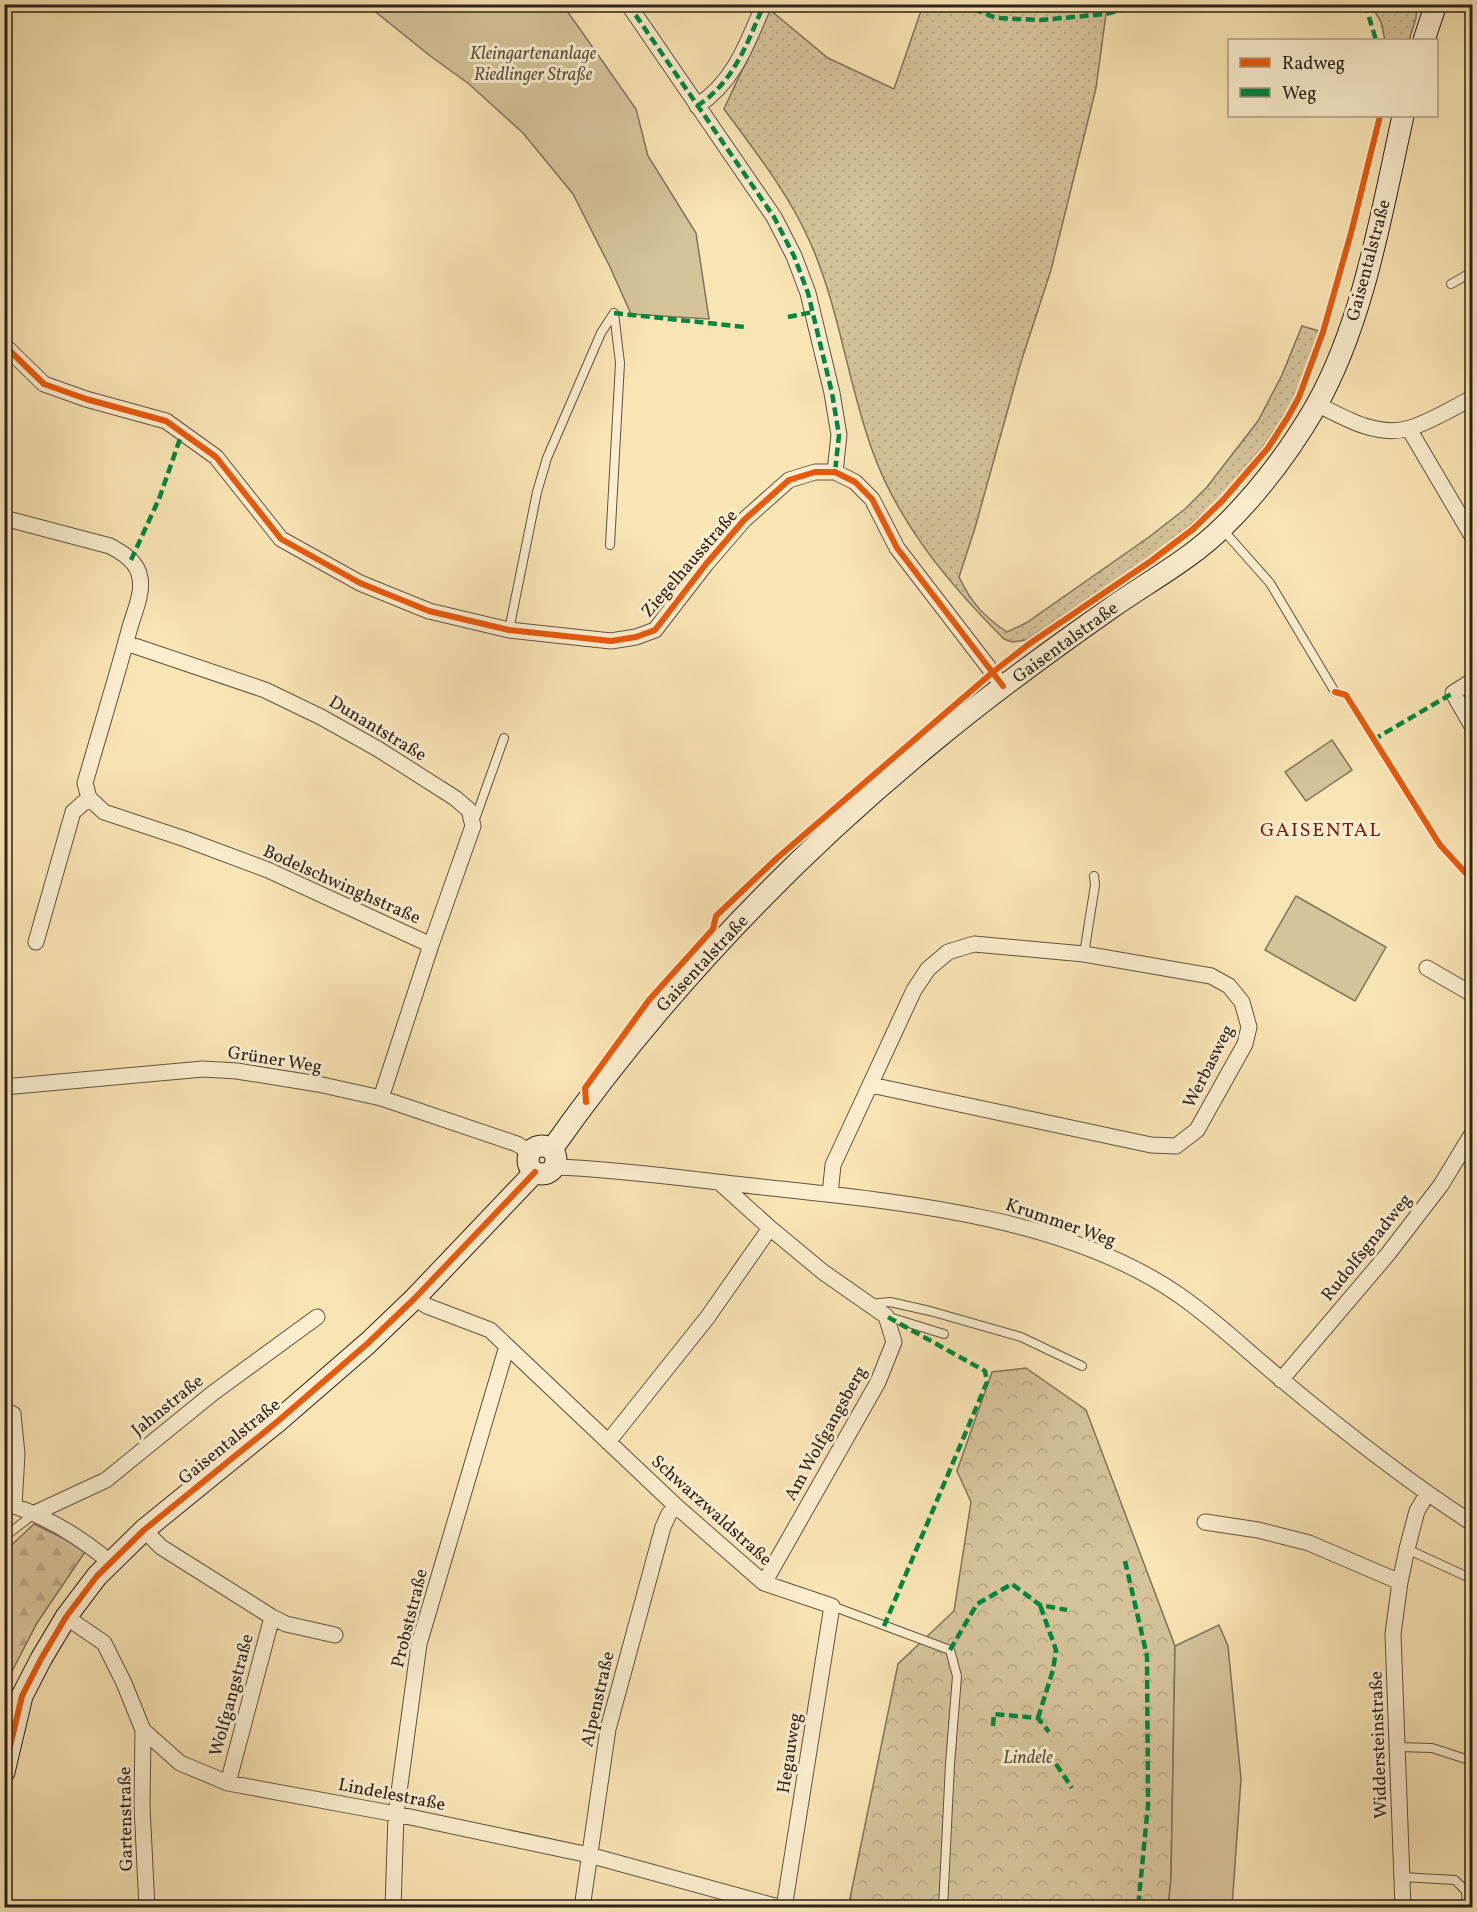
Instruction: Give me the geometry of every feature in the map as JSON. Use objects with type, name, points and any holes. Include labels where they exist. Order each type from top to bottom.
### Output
[{"type":"main road","points":[[1424,39],[1436,4]]},
{"type":"main road","name":"Gaisentalstraße","points":[[4,1772],[22,1696],[66,1617],[110,1562],[144,1530],[278,1421],[368,1343],[415,1298],[543,1160],[653,1016],[787,872],[927,747],[1003,686],[1222,529],[1265,481],[1317,404],[1346,340],[1368,267],[1403,117]]},
{"type":"street","points":[[628,4],[774,217],[794,256],[808,292],[834,404],[839,435],[834,472],[855,482],[872,499],[897,548],[1003,686]]},
{"type":"street","points":[[697,106],[713,96],[729,78],[764,4]]},
{"type":"street","name":"Ziegelhausstraße","points":[[7,348],[44,384],[86,399],[166,421],[216,457],[281,539],[360,583],[429,611],[509,630],[611,641],[636,637],[655,630],[706,564],[744,520],[789,480],[815,471],[834,472]]},
{"type":"street","points":[[1317,404],[1362,425],[1387,430],[1409,429],[1473,398]]},
{"type":"street","points":[[1409,429],[1473,536]]},
{"type":"street","points":[[4,518],[103,543],[124,553],[131,560],[140,577],[140,591],[85,783],[89,798],[73,812],[36,942]]},
{"type":"street","name":"Dunantstraße","points":[[126,643],[265,690],[321,717],[455,798],[469,810],[473,826]]},
{"type":"street","points":[[1473,681],[1453,693],[1473,726]]},
{"type":"street","name":"Bodelschwinghstraße","points":[[89,798],[104,812],[268,870],[431,945],[381,1098]]},
{"type":"street","points":[[431,945],[473,826]]},
{"type":"street","name":"Werbasweg","points":[[830,1194],[833,1165],[914,990],[928,969],[948,952],[975,944],[1084,954],[1211,976],[1229,986],[1242,1002],[1249,1027],[1245,1044],[1197,1130],[1176,1146],[1151,1145],[871,1085]]},
{"type":"street","points":[[1426,968],[1473,994]]},
{"type":"street","name":"Grüner Weg","points":[[4,1087],[203,1069],[237,1071],[318,1084],[381,1098],[517,1144],[543,1160]]},
{"type":"street","name":"Rudolfsgnadweg","points":[[1281,1380],[1388,1254],[1441,1185],[1473,1134]]},
{"type":"street","name":"Krummer Weg","points":[[543,1160],[720,1183],[830,1194],[980,1216],[1092,1249],[1178,1294],[1216,1323],[1281,1380],[1427,1494],[1473,1523]]},
{"type":"street","points":[[720,1183],[823,1272],[886,1316]]},
{"type":"street","points":[[608,1442],[707,1318],[770,1228]]},
{"type":"street","name":"Schwarzwaldstraße","points":[[415,1298],[427,1306],[490,1330],[676,1506],[764,1583],[832,1605]]},
{"type":"street","name":"Am Wolfgangsberg","points":[[764,1583],[878,1382],[894,1342],[886,1316]]},
{"type":"street","name":"Jahnstraße","points":[[35,1513],[106,1480],[213,1393],[317,1317]]},
{"type":"street","name":"Probststraße","points":[[393,1908],[396,1814],[419,1644],[507,1346]]},
{"type":"street","points":[[4,1410],[13,1414],[17,1454],[9,1505],[35,1513],[69,1532],[110,1562]]},
{"type":"street","name":"Widdersteinstraße","points":[[1403,1908],[1393,1634],[1407,1549],[1417,1511],[1427,1494]]},
{"type":"street","name":"Alpenstraße","points":[[582,1908],[608,1729],[663,1527],[676,1506]]},
{"type":"street","points":[[1205,1522],[1258,1530],[1309,1543],[1400,1582]]},
{"type":"street","name":"Wolfgangstraße","points":[[144,1530],[161,1547],[272,1617],[286,1624],[335,1635]]},
{"type":"street","name":"Hegauweg","points":[[783,1908],[832,1605]]},
{"type":"street","name":"Lindelestraße","points":[[66,1617],[104,1643],[124,1683],[143,1730],[180,1763],[228,1783],[396,1814],[589,1854],[763,1905],[783,1908]]},
{"type":"street","name":"Wolfgangstraße","points":[[228,1783],[272,1617]]},
{"type":"street","name":"Gartenstraße","points":[[143,1730],[142,1806],[147,1908]]},
{"type":"lane","points":[[1450,284],[1473,272]]},
{"type":"lane","points":[[509,630],[537,492],[547,458],[601,333],[614,313],[620,363],[610,545]]},
{"type":"lane","points":[[1222,529],[1270,583],[1335,692]]},
{"type":"lane","points":[[473,826],[504,738]]},
{"type":"lane","points":[[1084,954],[1095,885],[1094,876]]},
{"type":"lane","points":[[867,1304],[890,1302],[1021,1337],[1082,1366]]},
{"type":"lane","points":[[886,1316],[944,1334]]},
{"type":"lane","points":[[4,1537],[35,1513]]},
{"type":"lane","points":[[1407,1549],[1473,1579]]},
{"type":"lane","points":[[832,1605],[950,1650],[957,1676],[943,1908]]},
{"type":"lane","points":[[1398,1747],[1432,1748],[1473,1761]]},
{"type":"lane","points":[[1402,1877],[1455,1880],[1466,1891],[1467,1908]]},
{"type":"green space","name":"Kleingartenanlage Riedlinger Straße","points":[[374,4],[563,5],[636,109],[648,156],[696,233],[709,319],[631,314],[573,194],[523,133],[469,84],[372,9]]},
{"type":"green space","points":[[923,5],[1140,5],[1106,14],[1096,88],[1051,270],[1021,362],[959,577],[978,608],[991,620],[1007,632],[1026,623],[1185,509],[1207,487],[1258,421],[1282,375],[1302,326],[1319,331],[1296,394],[1284,416],[1265,444],[1220,498],[1153,555],[1026,640],[1012,642],[1004,639],[983,618],[926,550],[895,501],[871,447],[855,395],[836,317],[810,242],[782,190],[724,109],[770,10],[828,58],[894,89]]},
{"type":"green space","points":[[1371,5],[1417,5],[1416,18],[1409,39],[1385,39],[1381,22]]},
{"type":"green space","points":[[1332,740],[1352,770],[1306,801],[1285,772]]},
{"type":"green space","points":[[1296,896],[1386,947],[1355,1001],[1265,950]]},
{"type":"green space","name":"Lindele","points":[[1026,1368],[1086,1410],[1175,1646],[1171,1879],[1168,1907],[848,1908],[898,1664],[954,1611],[971,1502],[957,1471],[992,1372]]},
{"type":"green space","points":[[34,1524],[85,1552],[37,1623],[5,1685],[5,1551]]},
{"type":"green space","points":[[1219,1625],[1228,1646],[1241,1779],[1232,1907],[1168,1907],[1171,1879],[1175,1646]]},
{"type":"marked path","points":[[628,4],[774,217],[794,256],[808,293],[832,393],[839,435],[835,472]]},
{"type":"marked path","points":[[697,106],[721,86],[730,74],[745,48],[764,4]]},
{"type":"marked path","points":[[961,4],[996,18],[1041,20],[1106,14],[1142,4]]},
{"type":"marked path","points":[[1365,4],[1376,39]]},
{"type":"marked path","points":[[788,317],[813,312]]},
{"type":"marked path","points":[[614,313],[745,327]]},
{"type":"marked path","points":[[131,560],[159,499],[182,433]]},
{"type":"marked path","points":[[1373,740],[1453,693]]},
{"type":"marked path","points":[[884,1626],[987,1382],[985,1371],[886,1316]]},
{"type":"marked path","points":[[1125,1561],[1147,1656],[1148,1805],[1138,1908]]},
{"type":"marked path","points":[[950,1650],[977,1604],[1012,1584],[1040,1605],[1067,1610]]},
{"type":"marked path","points":[[1038,1718],[1053,1670],[1056,1650],[1040,1605]]},
{"type":"marked path","points":[[993,1726],[994,1714],[1038,1718],[1049,1732]]},
{"type":"marked path","points":[[1056,1764],[1072,1788]]},
{"type":"cycle path","points":[[586,1102],[585,1088],[649,1000],[713,929],[716,916],[776,859],[993,672],[1029,644],[1151,561],[1193,529],[1223,500],[1268,448],[1299,397],[1323,332],[1351,233],[1380,117]]},
{"type":"cycle path","points":[[7,348],[44,384],[86,399],[166,421],[216,457],[281,539],[360,583],[429,611],[509,630],[611,641],[636,637],[655,630],[706,564],[744,520],[789,480],[815,472],[835,472],[855,482],[872,499],[897,548],[1003,686]]},
{"type":"cycle path","points":[[1335,692],[1346,695],[1440,845],[1472,880]]},
{"type":"cycle path","points":[[4,1772],[22,1696],[66,1617],[97,1576],[144,1530],[278,1421],[368,1343],[415,1298],[535,1172]]},
{"type":"district","name":"GAISENTAL","points":[[1321,829]]}]
